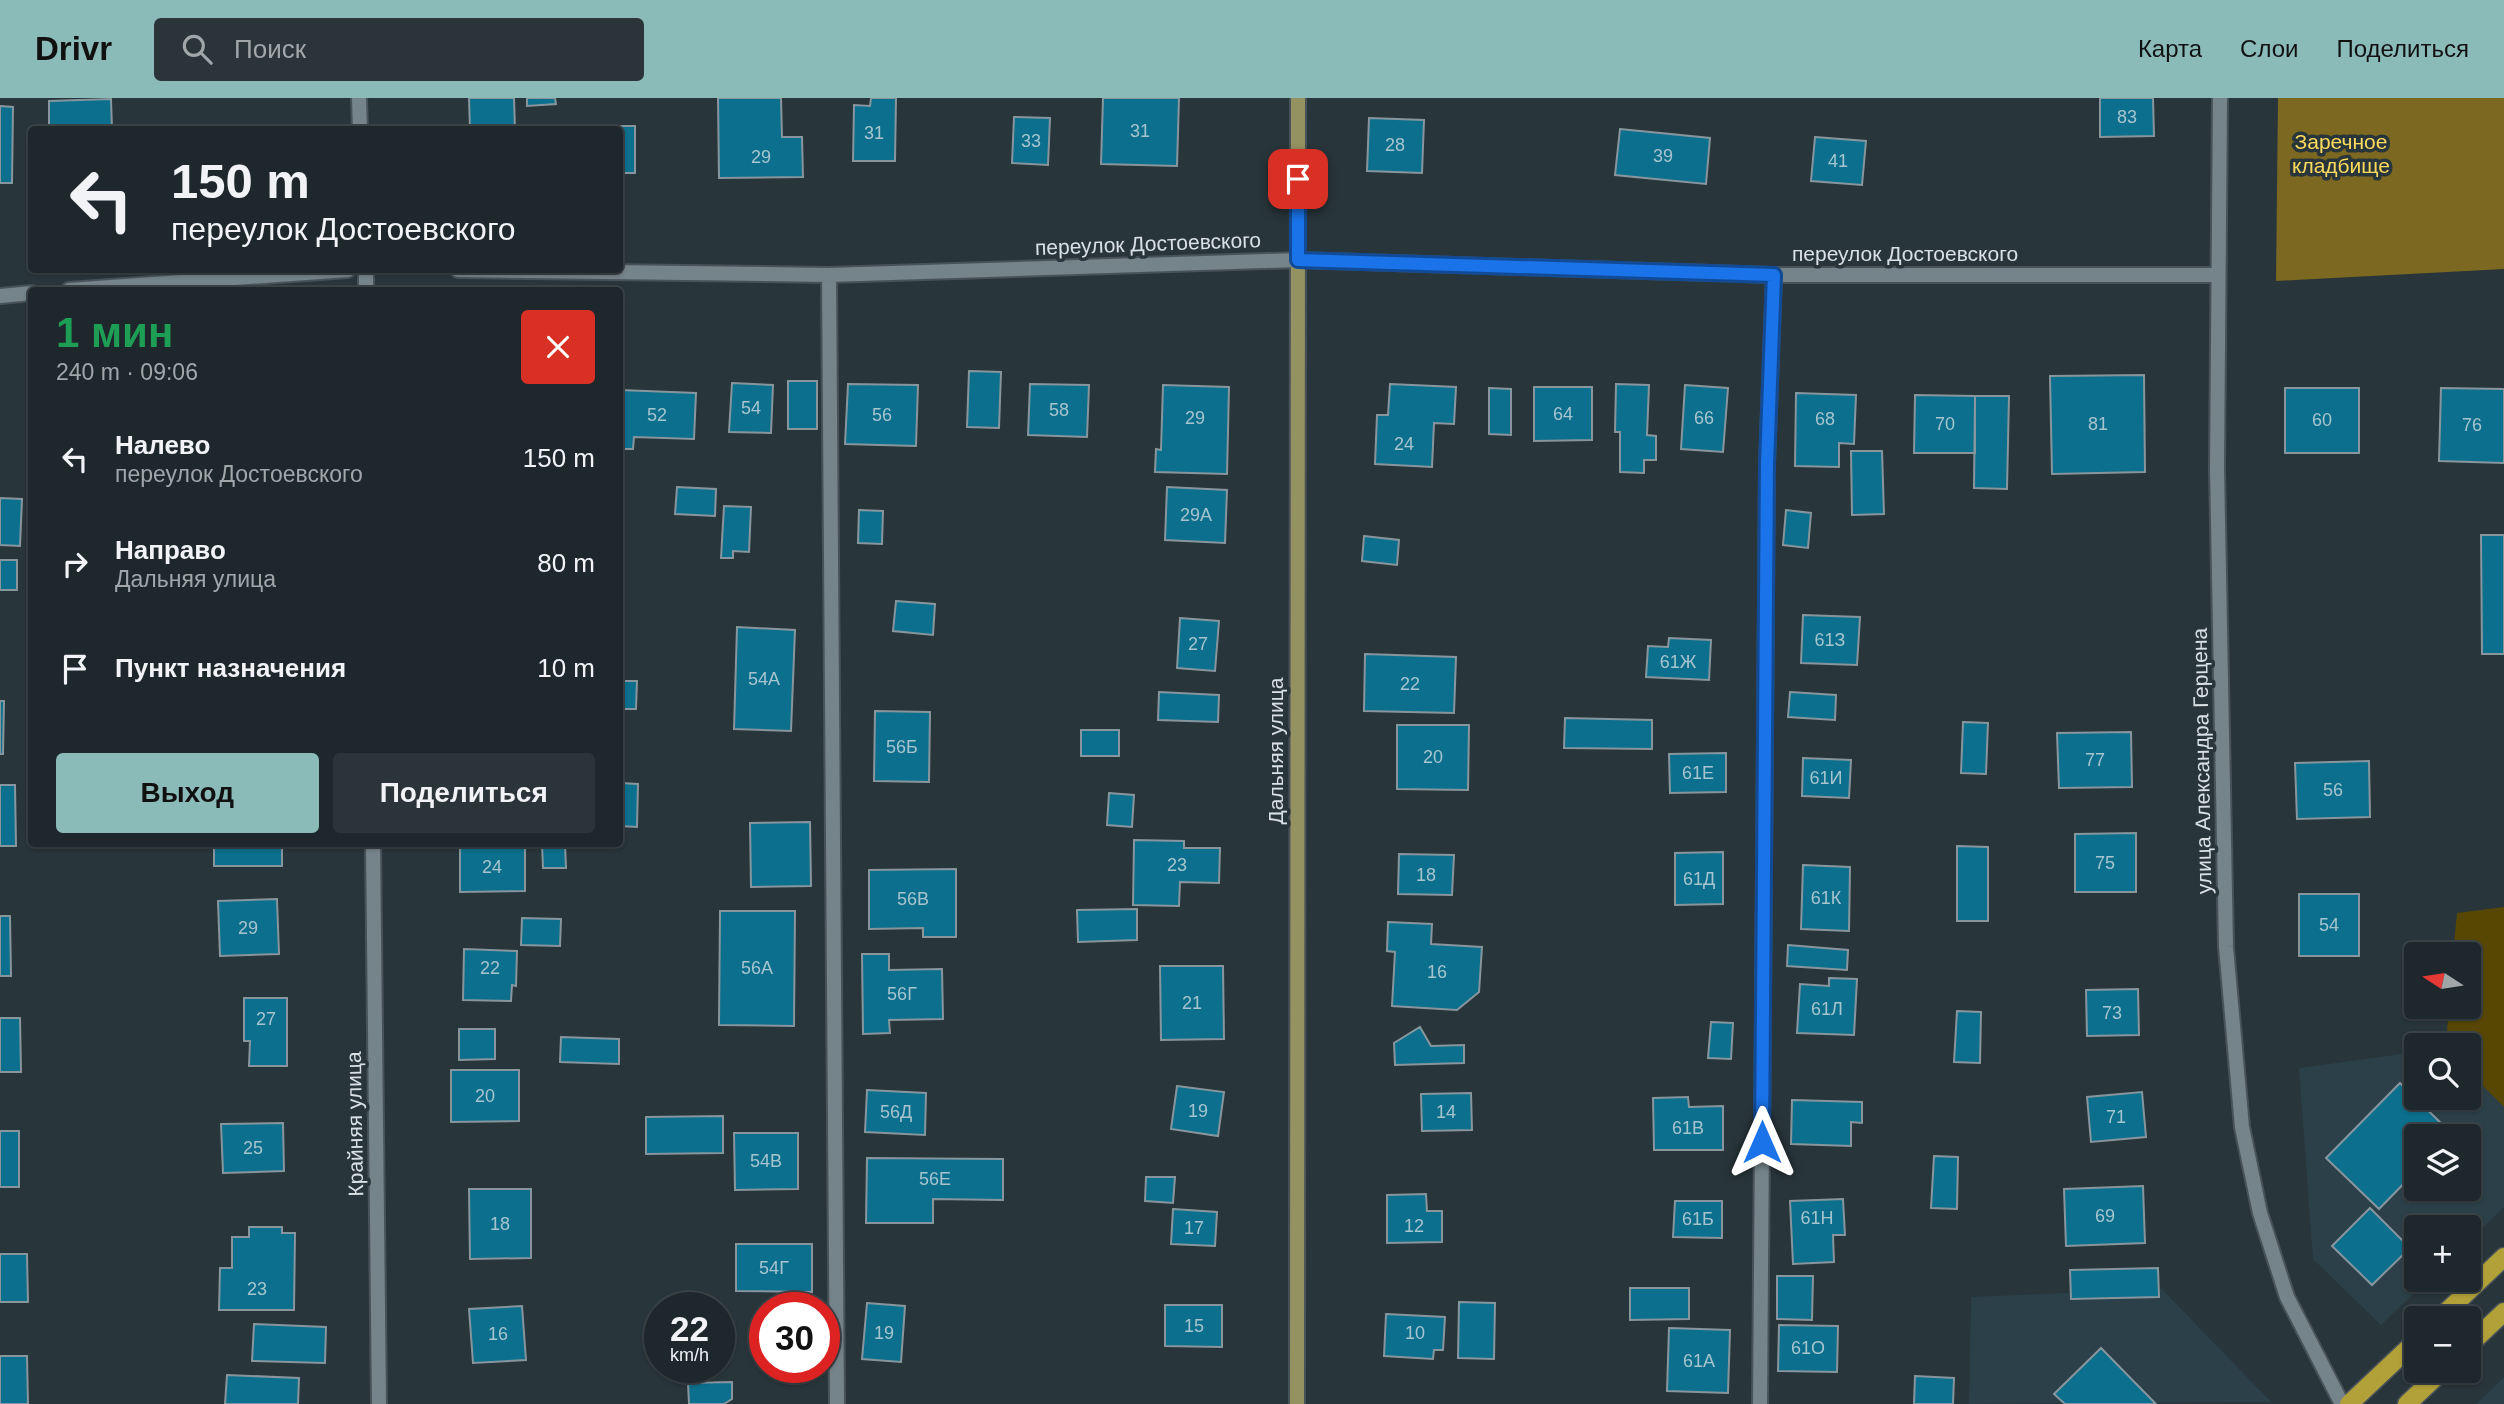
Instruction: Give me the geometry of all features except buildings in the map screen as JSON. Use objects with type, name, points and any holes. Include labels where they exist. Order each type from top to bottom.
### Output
[{"type":"main road","name":"Дальняя улица","points":[[1297,1404],[1298,98]]},
{"type":"main road","points":[[2452,1306],[2504,1256]]},
{"type":"main road","points":[[2481,1334],[2504,1312]]},
{"type":"main road","points":[[2349,1404],[2404,1352]]},
{"type":"main road","points":[[2407,1404],[2429,1383]]},
{"type":"street","points":[[359,98],[360,126]]},
{"type":"street","name":"улица Александра Герцена","points":[[2220,98],[2217,468],[2226,947],[2242,1127],[2260,1213],[2287,1297],[2342,1404]]},
{"type":"street","name":"переулок Достоевского","points":[[623,272],[829,275],[1298,260],[1774,275],[2218,275]]},
{"type":"street","points":[[111,287],[306,273]]},
{"type":"street","points":[[829,275],[837,1404]]},
{"type":"street","points":[[1760,1404],[1767,464],[1774,275]]},
{"type":"street","points":[[0,296],[28,293]]},
{"type":"street","name":"Крайняя улица","points":[[373,847],[379,1404]]},
{"type":"shaded area","points":[[2504,907],[2504,1107],[2481,1084],[2481,1033],[2447,1033],[2448,1019],[2482,1018],[2482,942],[2454,942],[2457,913]]},
{"type":"shaded area","points":[[2404,1054],[2404,1110],[2481,1110],[2481,1084],[2504,1107],[2504,1207],[2481,1229],[2481,1215],[2404,1215],[2404,1292],[2415,1292],[2381,1325],[2313,1259],[2299,1068]]},
{"type":"shaded area","points":[[2162,1289],[2271,1402],[1969,1404],[1971,1297]]},
{"type":"shaded area","points":[[2504,1377],[2504,1404],[2476,1404]]},
{"type":"green space","name":"Заречное кладбище","points":[[2278,98],[2504,98],[2504,269],[2276,281]]},
{"type":"route","points":[[1298,179],[1298,260],[1774,275],[1767,464],[1762,1142]]}]
